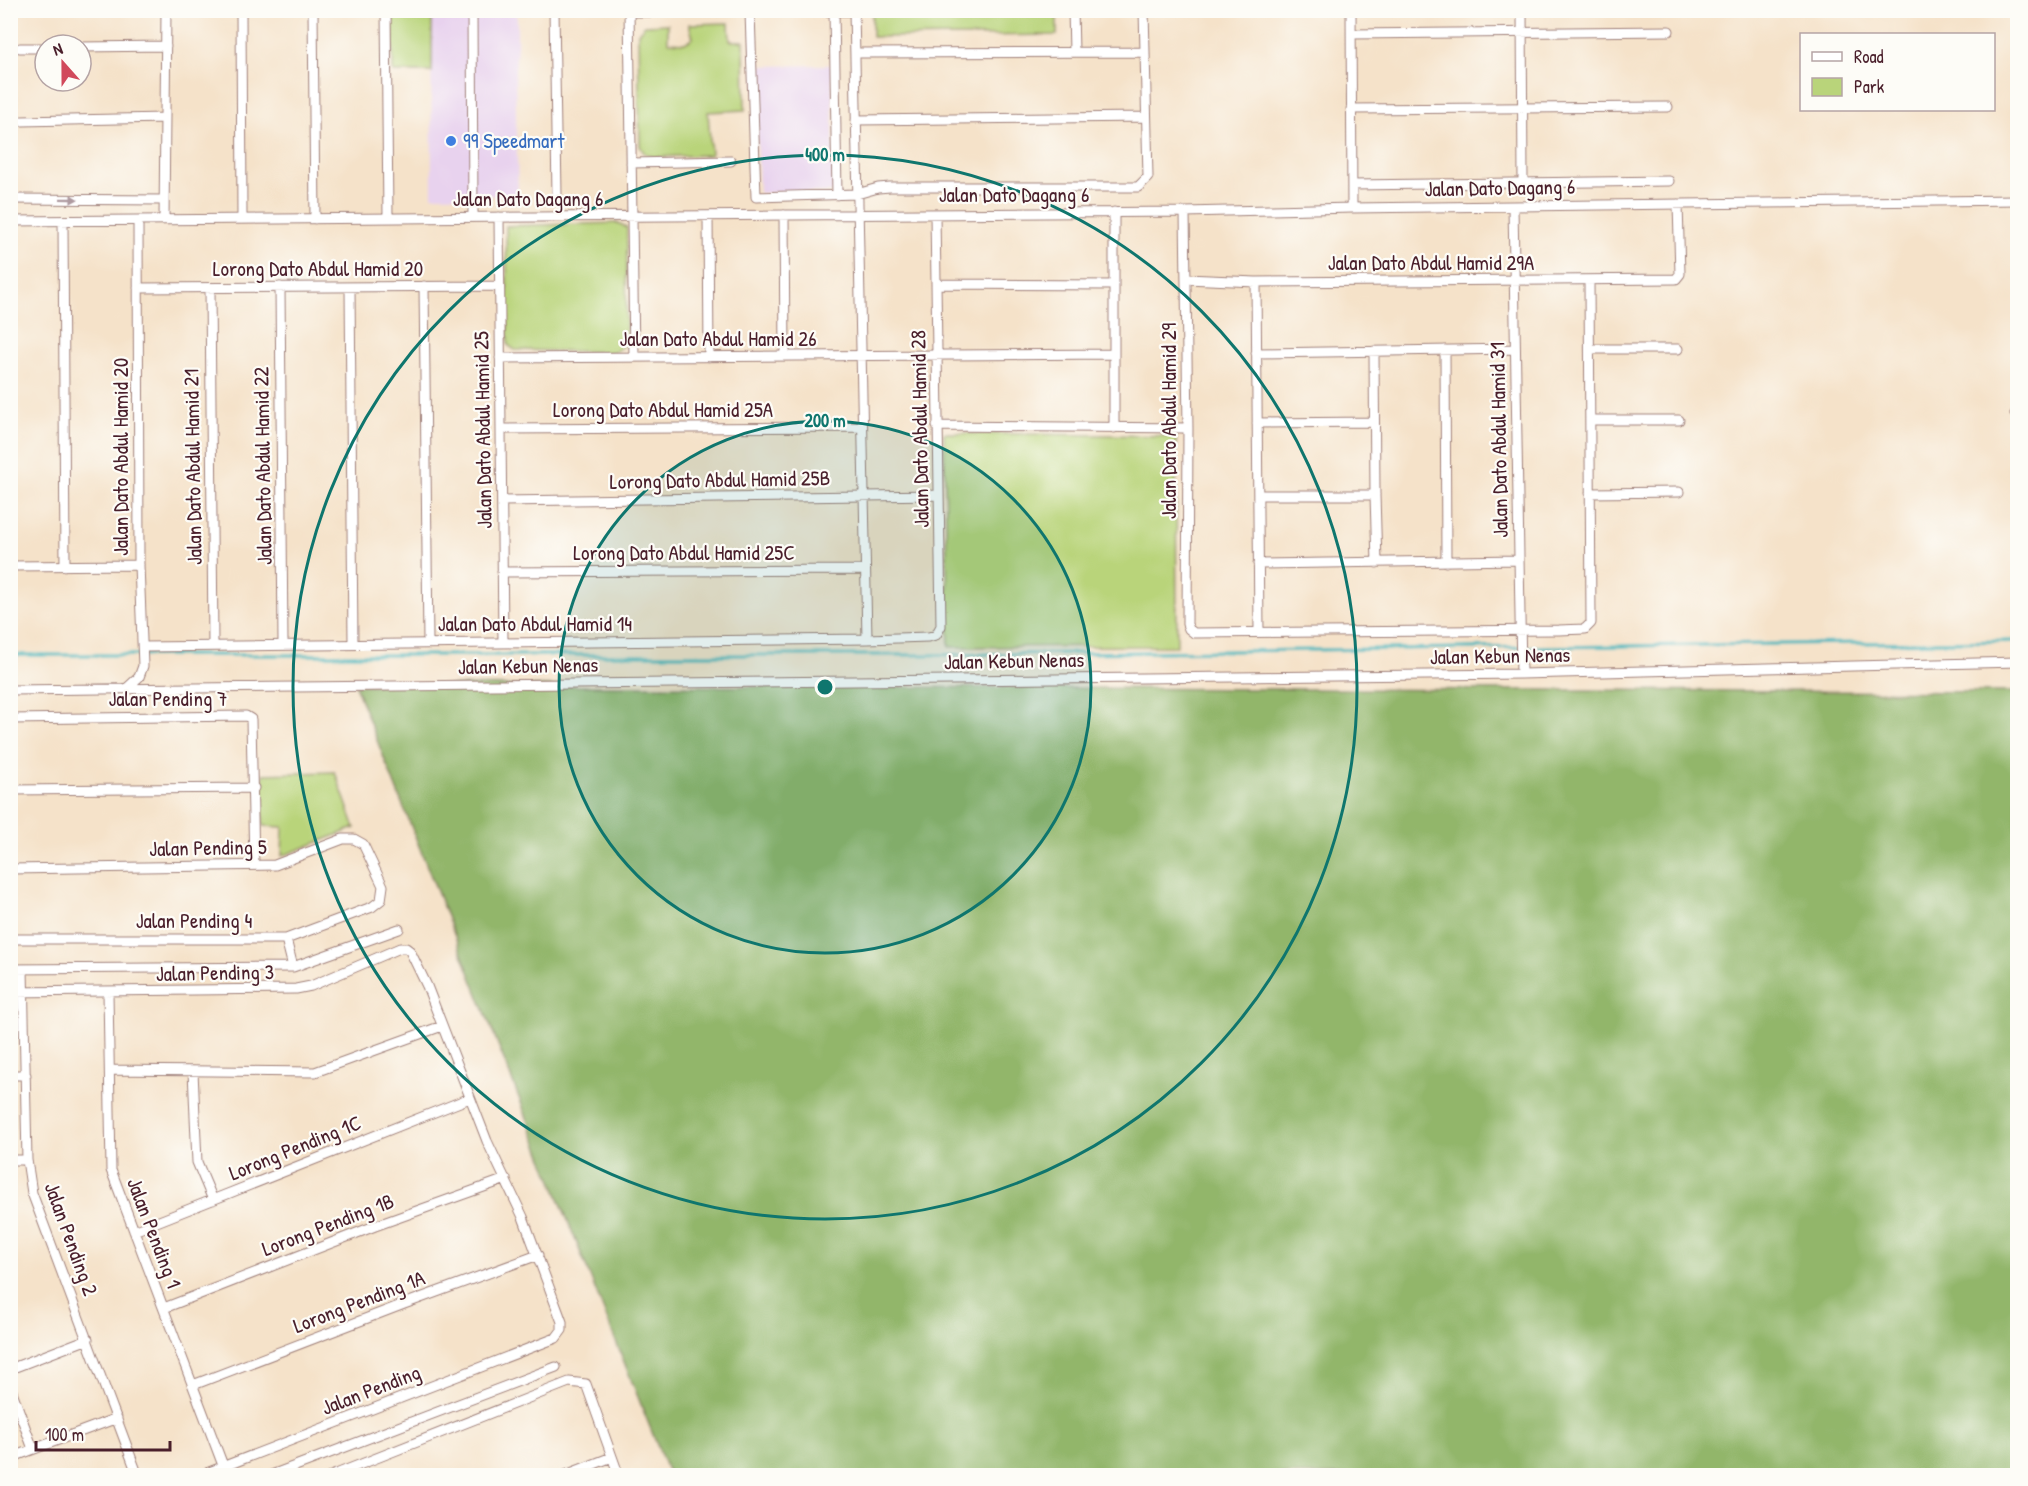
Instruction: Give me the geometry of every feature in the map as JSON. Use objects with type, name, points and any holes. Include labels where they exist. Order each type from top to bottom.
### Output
[{"type":"street","points":[[164,220],[166,10]]},
{"type":"street","points":[[241,10],[242,219]]},
{"type":"street","points":[[313,10],[315,219]]},
{"type":"street","points":[[386,10],[388,218]]},
{"type":"street","points":[[472,10],[473,217]]},
{"type":"street","points":[[554,10],[557,195]]},
{"type":"street","points":[[1074,10],[1074,52]]},
{"type":"street","points":[[750,12],[756,197],[857,194],[890,187],[1138,186],[1148,177],[1144,10]]},
{"type":"street","points":[[1351,10],[1352,208]]},
{"type":"street","points":[[1522,10],[1523,183]]},
{"type":"street","points":[[634,357],[629,11],[854,11],[867,639]]},
{"type":"street","points":[[834,11],[837,195]]},
{"type":"street","points":[[1351,34],[1669,31]]},
{"type":"street","points":[[93,47],[166,46]]},
{"type":"street","points":[[21,48],[33,48]]},
{"type":"street","points":[[855,53],[1144,52]]},
{"type":"street","points":[[1351,109],[1523,106],[1668,107]]},
{"type":"street","points":[[856,120],[1145,117]]},
{"type":"street","points":[[22,121],[165,118]]},
{"type":"street","points":[[631,163],[731,161]]},
{"type":"street","points":[[1352,185],[1669,181]]},
{"type":"street","points":[[10,199],[165,200]]},
{"type":"street","name":"Jalan Dato Dagang 6","points":[[10,221],[1185,212],[2018,200]]},
{"type":"street","name":"Jalan Dato Abdul Hamid 29A","points":[[1186,279],[1256,282],[1676,279],[1680,274],[1678,204]]},
{"type":"street","name":"Jalan Dato Abdul Hamid 31","points":[[1513,206],[1521,674]]},
{"type":"street","points":[[1114,212],[1114,428]]},
{"type":"street","name":"Jalan Dato Abdul Hamid 29","points":[[1185,212],[1188,428],[1187,624],[1194,633],[1259,632]]},
{"type":"street","name":"Jalan Dato Abdul Hamid 28","points":[[928,637],[936,635],[941,626],[935,214]]},
{"type":"street","points":[[784,215],[785,356]]},
{"type":"street","points":[[708,216],[709,357]]},
{"type":"street","name":"Jalan Dato Abdul Hamid 25","points":[[499,217],[503,642]]},
{"type":"street","points":[[63,220],[65,566]]},
{"type":"street","name":"Jalan Dato Abdul Hamid 20","points":[[127,688],[141,673],[143,647],[139,565],[138,220]]},
{"type":"street","points":[[1256,282],[1259,632],[1520,630],[1585,629],[1588,627],[1590,623],[1589,280]]},
{"type":"street","points":[[936,284],[1114,285]]},
{"type":"street","points":[[424,286],[428,642]]},
{"type":"street","name":"Lorong Dato Abdul Hamid 20","points":[[138,288],[499,286]]},
{"type":"street","name":"Jalan Dato Abdul Hamid 22","points":[[280,287],[283,644]]},
{"type":"street","points":[[350,287],[353,644]]},
{"type":"street","name":"Jalan Dato Abdul Hamid 21","points":[[210,288],[213,645]]},
{"type":"street","points":[[1256,353],[1515,349]]},
{"type":"street","points":[[1590,349],[1678,349]]},
{"type":"street","points":[[1445,350],[1446,562]]},
{"type":"street","points":[[1374,351],[1377,563]]},
{"type":"street","name":"Jalan Dato Abdul Hamid 26","points":[[500,358],[1114,354]]},
{"type":"street","points":[[1590,420],[1679,420]]},
{"type":"street","points":[[1257,423],[1374,422]]},
{"type":"street","points":[[937,426],[1188,428]]},
{"type":"street","name":"Lorong Dato Abdul Hamid 25A","points":[[501,429],[862,427]]},
{"type":"street","points":[[1590,493],[1679,492]]},
{"type":"street","name":"Lorong Dato Abdul Hamid 25B","points":[[502,501],[938,495]]},
{"type":"street","points":[[1258,495],[1375,495]]},
{"type":"street","points":[[1258,564],[1519,560]]},
{"type":"street","points":[[10,566],[139,565]]},
{"type":"street","name":"Lorong Dato Abdul Hamid 25C","points":[[502,572],[865,570]]},
{"type":"street","name":"Jalan Dato Abdul Hamid 14","points":[[143,647],[928,637]]},
{"type":"street","name":"Jalan Kebun Nenas","points":[[10,690],[1521,674],[2018,662]]},
{"type":"street","name":"Jalan Pending 7","points":[[10,718],[246,716],[251,719],[254,865]]},
{"type":"street","points":[[10,790],[254,788]]},
{"type":"street","name":"Jalan Pending 5","points":[[10,868],[275,865],[336,840],[354,839],[363,844],[383,886],[381,900],[372,907]]},
{"type":"street","name":"Jalan Pending 4","points":[[10,939],[286,939],[372,907]]},
{"type":"street","points":[[10,969],[293,967],[399,928]]},
{"type":"street","points":[[286,939],[293,967]]},
{"type":"street","name":"Jalan Pending 3","points":[[10,992],[296,989],[311,986],[400,948],[406,948],[410,951],[442,1026]]},
{"type":"street","name":"Jalan Pending 2","points":[[23,969],[27,1160],[33,1193],[138,1476]]},
{"type":"street","name":"Jalan Pending 1","points":[[108,992],[111,1170],[226,1471]]},
{"type":"street","points":[[110,1070],[315,1072],[442,1026],[487,1141],[506,1179],[538,1255]]},
{"type":"street","points":[[193,1071],[197,1162],[213,1200]]},
{"type":"street","points":[[10,1075],[26,1075]]},
{"type":"street","name":"Lorong Pending 1C","points":[[134,1231],[470,1098]]},
{"type":"street","points":[[10,1160],[27,1160]]},
{"type":"street","name":"Lorong Pending 1B","points":[[164,1308],[375,1226],[506,1179]]},
{"type":"street","name":"Jalan Pending","points":[[199,1476],[226,1471],[556,1338],[562,1330],[562,1322],[538,1255]]},
{"type":"street","name":"Lorong Pending 1A","points":[[193,1385],[538,1255]]},
{"type":"street","points":[[10,1369],[88,1339]]},
{"type":"street","points":[[269,1476],[556,1367]]},
{"type":"street","points":[[332,1476],[569,1382],[586,1384],[619,1476]]},
{"type":"street","points":[[10,1386],[33,1449]]},
{"type":"street","points":[[10,1458],[117,1418]]},
{"type":"street","points":[[563,1476],[612,1456]]},
{"type":"shaded area","points":[[431,11],[517,11],[515,71],[518,195],[432,196]]},
{"type":"shaded area","points":[[832,65],[834,192],[759,193],[755,66]]},
{"type":"green space","points":[[393,11],[432,11],[432,72],[393,72]]},
{"type":"green space","points":[[872,11],[1057,11],[1057,35],[872,37]]},
{"type":"green space","points":[[729,23],[730,41],[744,41],[745,110],[708,112],[711,155],[654,157],[644,153],[640,146],[638,33],[645,25],[668,24],[668,42],[685,43],[693,38],[689,24]]},
{"type":"green space","points":[[619,223],[627,228],[626,344],[615,352],[515,350],[508,345],[506,226]]},
{"type":"green space","points":[[944,433],[1176,436],[1177,646],[949,647]]},
{"type":"green space","points":[[355,685],[2017,692],[2017,1475],[669,1475]]},
{"type":"green space","points":[[335,772],[355,828],[282,856],[283,827],[263,826],[263,774]]},
{"type":"waterway","points":[[10,655],[924,655],[2018,641]]},
{"type":"place","name":"99 Speedmart","points":[[451,141]]}]
